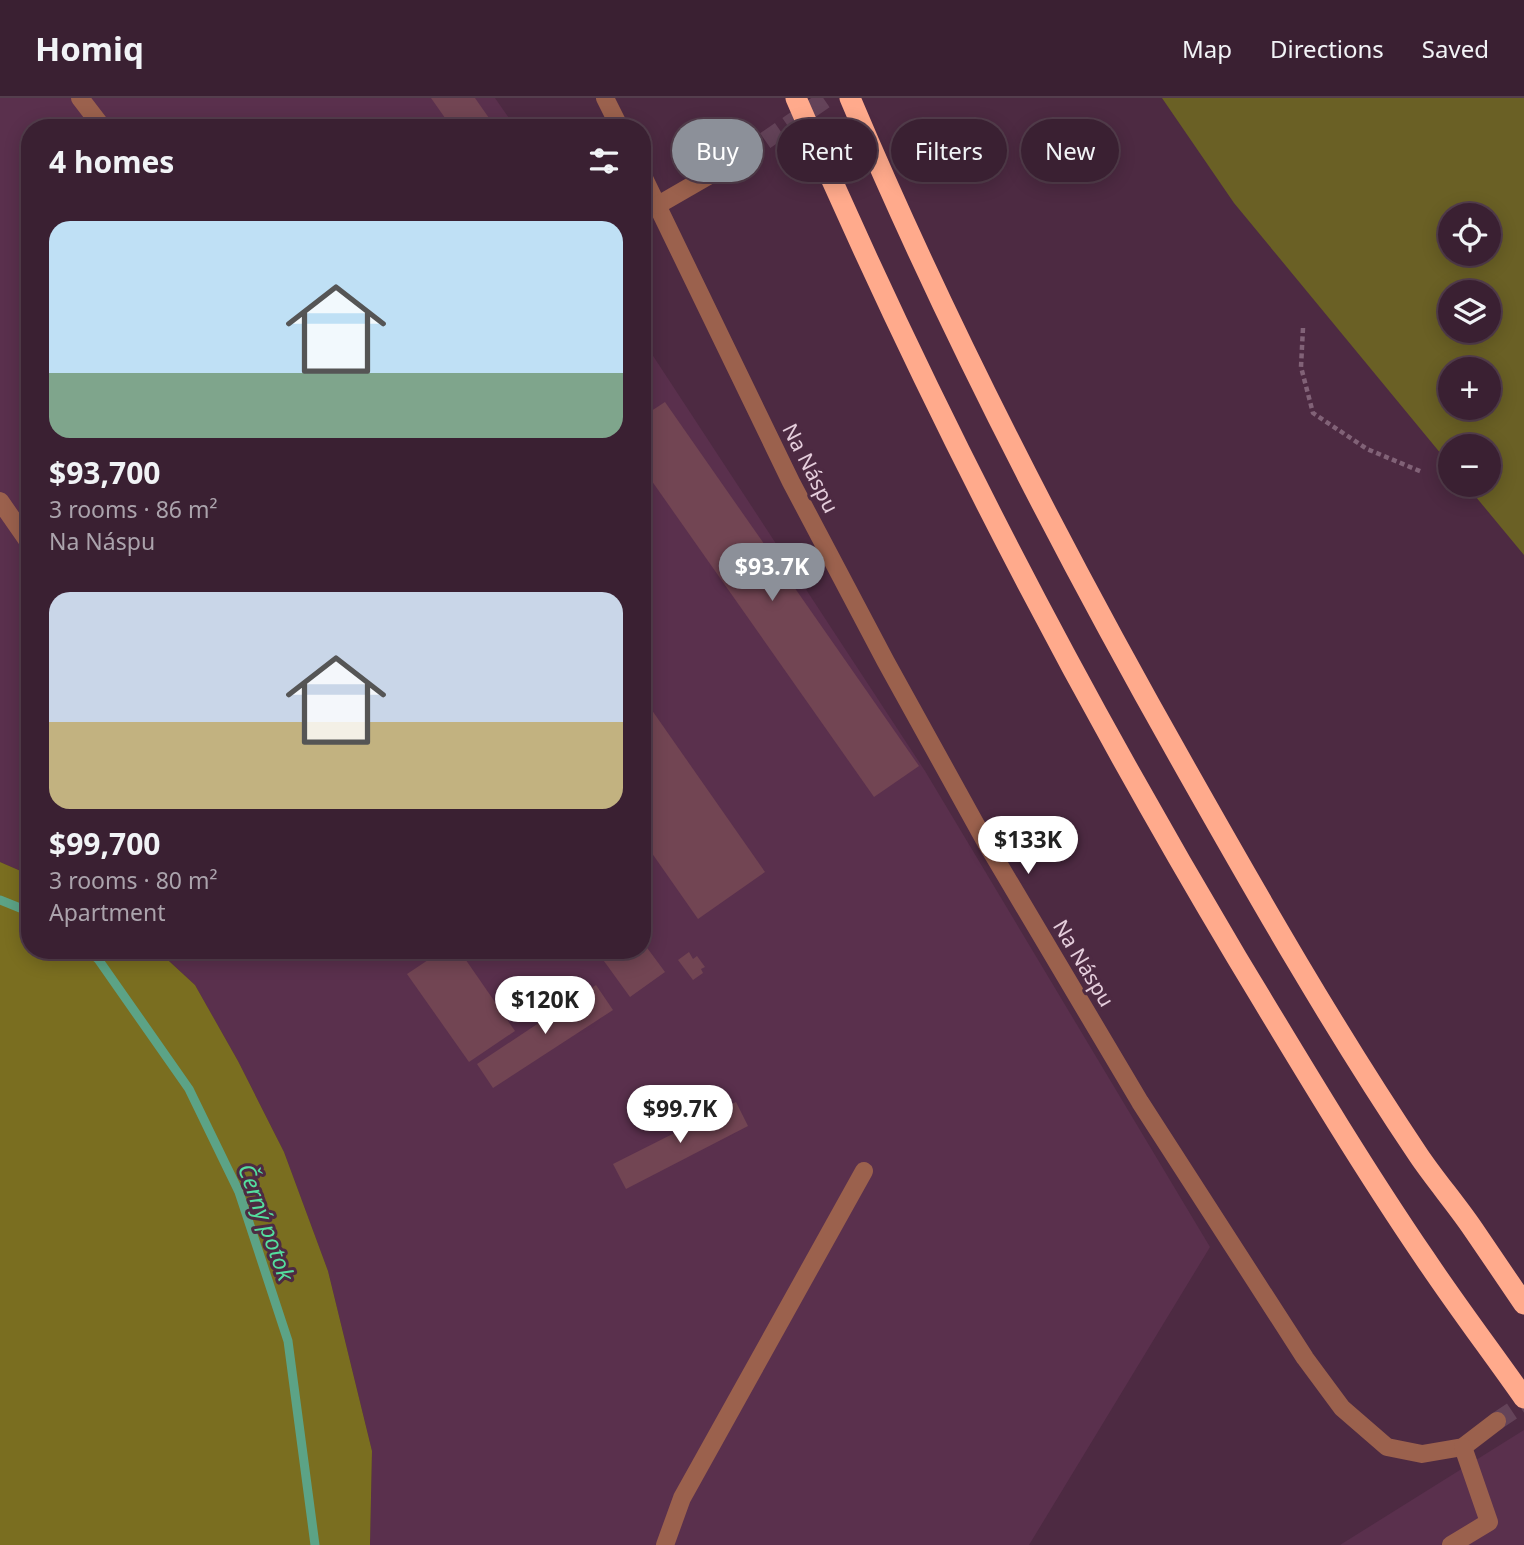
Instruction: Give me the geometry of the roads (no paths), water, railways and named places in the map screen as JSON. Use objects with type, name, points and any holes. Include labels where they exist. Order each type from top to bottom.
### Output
[{"type":"highway","points":[[796,98],[949,431],[1088,696],[1199,894],[1274,1019],[1425,1259],[1524,1398]]},
{"type":"highway","points":[[850,98],[924,265],[998,416],[1075,569],[1152,709],[1240,866],[1328,1013],[1420,1158],[1524,1304]]},
{"type":"street","points":[[80,98],[96,119]]},
{"type":"street","points":[[606,98],[616,119]]},
{"type":"street","points":[[658,205],[698,182]]},
{"type":"street","name":"Na Náspu","points":[[651,191],[791,482],[985,841],[1140,1102],[1305,1358],[1342,1408],[1387,1447],[1422,1454],[1463,1447],[1497,1421]]},
{"type":"street","points":[[0,501],[21,531]]},
{"type":"street","points":[[665,1545],[682,1498],[864,1171]]},
{"type":"street","points":[[1451,1545],[1489,1522],[1463,1447]]},
{"type":"waterway","name":"Černý potok","points":[[0,900],[21,908]]},
{"type":"waterway","name":"Černý potok","points":[[98,959],[189,1089],[239,1192],[288,1341],[315,1545]]},
{"type":"tunnel","points":[[763,142],[827,98]]},
{"type":"tunnel","points":[[1497,1421],[1524,1403]]}]
